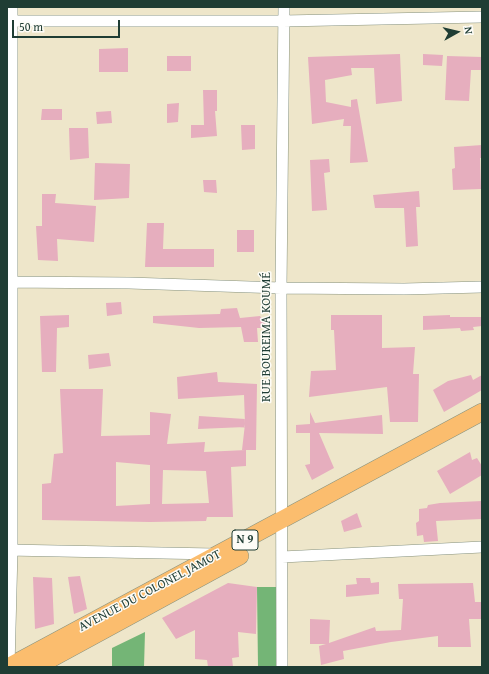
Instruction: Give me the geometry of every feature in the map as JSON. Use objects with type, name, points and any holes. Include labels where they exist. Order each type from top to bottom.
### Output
[{"type":"main road","name":"AVENUE DU COLONEL JAMOT","points":[[36,667],[243,554],[282,527],[482,412]]},
{"type":"main road","name":"AVENUE DU COLONEL JAMOT","points":[[8,667],[218,554],[282,527],[482,426]]},
{"type":"street","points":[[8,667],[10,550],[10,21],[12,7]]},
{"type":"street","name":"RUE BOUREIMA KOUMÉ","points":[[282,667],[281,288],[284,7]]},
{"type":"street","points":[[10,21],[283,21],[482,17]]},
{"type":"street","points":[[9,282],[129,283],[281,288],[404,289],[482,287]]},
{"type":"street","points":[[282,557],[482,547]]},
{"type":"street","points":[[10,550],[243,554]]},
{"type":"green space","points":[[257,587],[280,587],[279,667],[258,667]]},
{"type":"green space","points":[[145,632],[144,667],[112,667],[112,648]]},
{"type":"building","points":[[128,48],[128,72],[99,72],[99,49]]},
{"type":"building","points":[[400,54],[402,101],[376,104],[374,68],[351,68],[352,75],[325,80],[326,102],[351,107],[351,100],[357,99],[368,162],[350,163],[351,126],[343,126],[344,119],[312,124],[308,57]]},
{"type":"building","points":[[423,54],[443,55],[442,66],[423,65]]},
{"type":"building","points":[[167,56],[191,56],[191,71],[167,71]]},
{"type":"building","points":[[447,56],[482,57],[482,70],[471,70],[469,101],[445,100]]},
{"type":"building","points":[[203,90],[217,90],[217,111],[215,111],[217,136],[191,138],[191,125],[204,125]]},
{"type":"building","points":[[179,103],[178,122],[167,123],[167,104]]},
{"type":"building","points":[[42,109],[62,109],[62,120],[41,120]]},
{"type":"building","points":[[111,111],[112,123],[97,124],[96,112]]},
{"type":"building","points":[[241,125],[255,125],[255,149],[242,150]]},
{"type":"building","points":[[69,128],[88,128],[89,158],[70,160]]},
{"type":"building","points":[[482,145],[482,158],[480,158],[481,189],[453,190],[452,169],[455,168],[454,147]]},
{"type":"building","points":[[329,159],[330,172],[324,173],[327,210],[312,211],[310,160]]},
{"type":"building","points":[[95,163],[130,164],[129,198],[94,200]]},
{"type":"building","points":[[203,180],[216,180],[217,193],[204,192]]},
{"type":"building","points":[[419,191],[420,207],[416,207],[418,246],[406,247],[404,208],[375,208],[373,195]]},
{"type":"building","points":[[42,194],[56,194],[55,203],[96,206],[94,242],[57,239],[58,261],[38,260],[36,226],[42,226]]},
{"type":"building","points":[[147,223],[164,223],[163,249],[214,249],[214,267],[145,267]]},
{"type":"building","points":[[237,230],[254,230],[254,252],[237,252]]},
{"type":"building","points":[[121,302],[122,314],[107,316],[106,303]]},
{"type":"building","points":[[237,308],[240,318],[260,316],[268,328],[257,328],[258,342],[244,342],[241,327],[199,328],[153,323],[153,316],[220,314],[221,309]]},
{"type":"building","points":[[69,315],[69,327],[57,328],[56,372],[42,372],[40,316]]},
{"type":"building","points":[[331,315],[382,315],[382,348],[415,347],[413,374],[419,374],[418,422],[390,422],[387,387],[309,397],[311,371],[336,370],[334,330],[331,330]]},
{"type":"building","points":[[450,315],[450,317],[482,317],[482,326],[473,327],[474,330],[461,331],[460,328],[423,330],[423,316]]},
{"type":"building","points":[[109,353],[111,366],[89,369],[88,355]]},
{"type":"building","points":[[217,372],[218,382],[257,384],[256,450],[242,450],[245,424],[244,395],[178,399],[177,377]]},
{"type":"building","points":[[471,375],[473,380],[482,375],[482,390],[444,412],[433,390],[448,381]]},
{"type":"building","points":[[60,389],[103,389],[101,436],[150,435],[150,412],[171,414],[167,444],[205,442],[204,452],[246,450],[246,466],[231,467],[233,517],[207,517],[206,521],[150,522],[42,520],[42,484],[51,483],[54,454],[63,453]],"holes":[[[116,462],[150,465],[150,504],[116,506]],[[163,470],[206,471],[209,503],[162,504]]]},
{"type":"building","points":[[310,412],[315,423],[382,415],[383,434],[319,433],[334,468],[312,480],[305,465],[310,464],[310,433],[296,433],[296,425],[310,424]]},
{"type":"building","points":[[199,416],[245,419],[245,427],[198,429]]},
{"type":"building","points":[[470,452],[472,460],[477,458],[482,466],[482,475],[450,494],[437,471]]},
{"type":"building","points":[[482,501],[482,519],[436,521],[438,541],[424,542],[423,535],[417,536],[416,523],[419,521],[419,509],[427,508],[428,505],[440,503]]},
{"type":"building","points":[[357,513],[362,527],[344,532],[341,521]]},
{"type":"building","points":[[80,576],[87,609],[74,614],[68,577]]},
{"type":"building","points":[[33,577],[52,578],[54,624],[35,629]]},
{"type":"building","points":[[356,578],[370,578],[371,583],[379,582],[379,594],[346,597],[346,585],[357,584]]},
{"type":"building","points":[[228,583],[257,587],[256,634],[238,632],[239,657],[232,658],[233,667],[208,667],[207,660],[195,659],[195,630],[176,639],[162,618]]},
{"type":"building","points":[[473,583],[475,602],[482,602],[482,619],[469,619],[471,647],[438,647],[438,636],[391,642],[343,651],[344,659],[321,665],[319,646],[326,644],[310,644],[310,619],[330,620],[329,643],[375,627],[376,631],[401,630],[403,599],[399,599],[398,584]]}]
